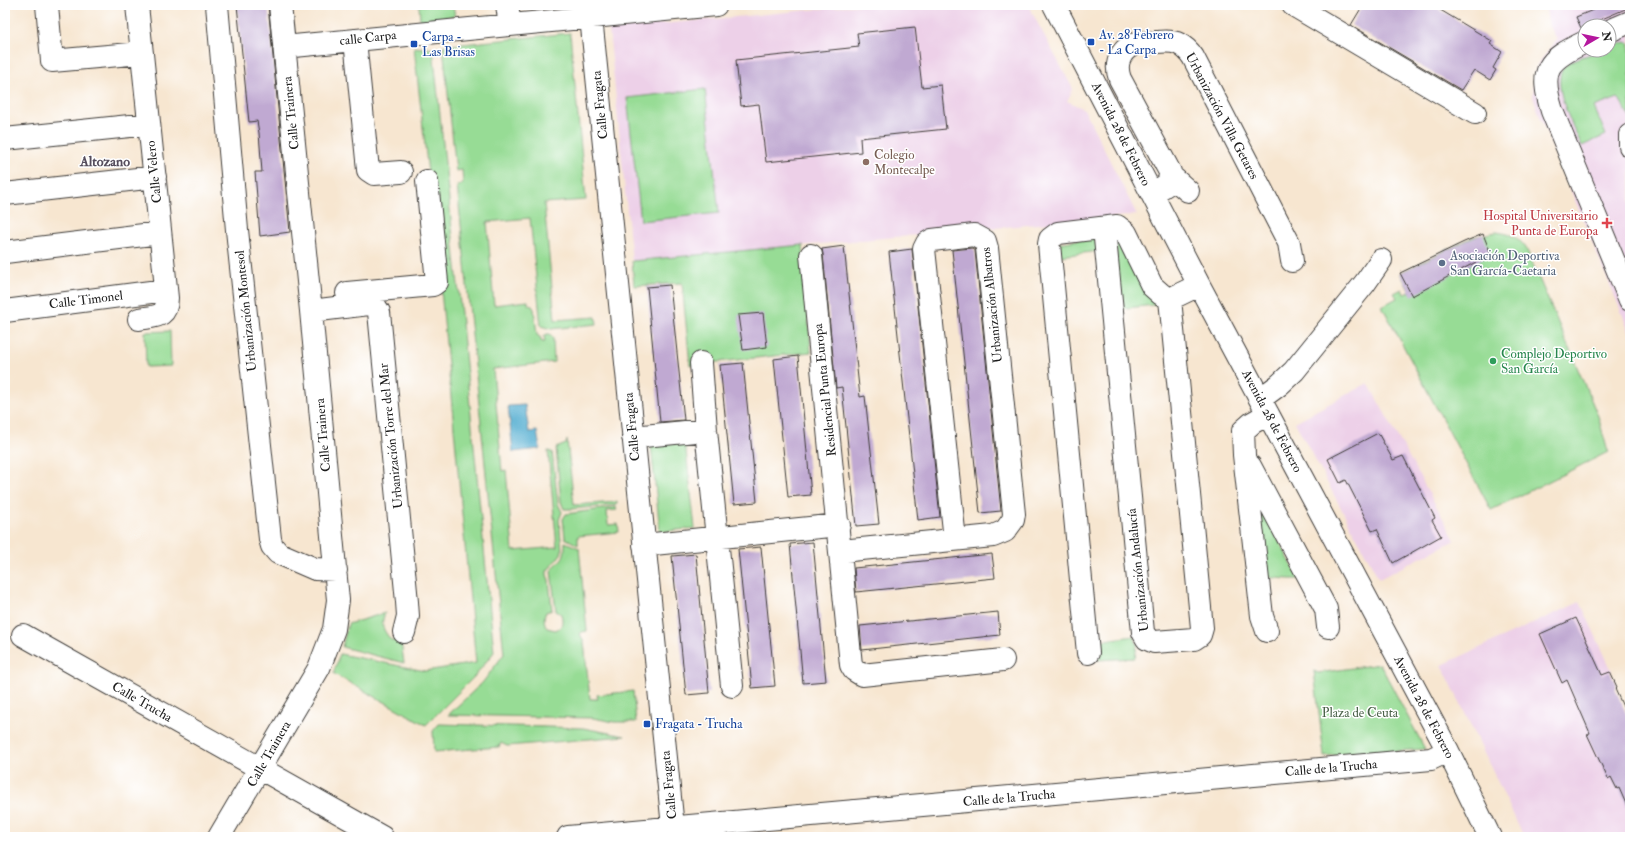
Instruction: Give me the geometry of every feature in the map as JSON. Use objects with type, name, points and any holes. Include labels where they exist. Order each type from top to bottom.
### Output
[{"type":"street","points":[[47,5],[52,61],[142,53]]},
{"type":"street","name":"Calle Velero","points":[[137,5],[167,307],[164,312],[158,316],[139,318]]},
{"type":"street","name":"Urbanización Montesol","points":[[217,5],[237,230],[270,539],[272,546],[278,553],[315,569],[336,570]]},
{"type":"street","name":"Calle Trainera","points":[[219,837],[261,769],[319,668],[334,629],[338,600],[280,5]]},
{"type":"street","name":"calle Carpa","points":[[284,47],[355,40],[509,15],[591,17],[716,5]]},
{"type":"street","name":"Avenida 28 de Febrero","points":[[1054,5],[1199,285],[1448,751],[1490,837]]},
{"type":"street","points":[[1293,5],[1475,113]]},
{"type":"street","name":"Calle Fragata","points":[[591,17],[674,833]]},
{"type":"street","points":[[1617,28],[1630,22]]},
{"type":"street","points":[[355,40],[368,170],[374,174],[401,172]]},
{"type":"street","name":"Urbanización Villa Getares","points":[[1188,191],[1171,176],[1118,73],[1117,66],[1121,54],[1138,43],[1171,41],[1180,44],[1193,56],[1289,243],[1292,261]]},
{"type":"street","points":[[1577,46],[1559,55],[1552,63],[1547,72],[1547,97],[1630,300]]},
{"type":"street","points":[[5,139],[149,124]]},
{"type":"street","points":[[1630,135],[1630,146]]},
{"type":"street","points":[[1152,194],[1169,183],[1171,176]]},
{"type":"street","points":[[5,194],[154,177]]},
{"type":"street","points":[[310,304],[434,285],[437,278],[427,181]]},
{"type":"street","points":[[1088,653],[1048,248],[1050,239],[1058,233],[1117,226],[1126,233],[1152,286],[1161,294],[1170,299],[1199,285]]},
{"type":"street","name":"Urbanización Andalucía","points":[[1104,228],[1143,632],[1147,639],[1154,642],[1194,640],[1200,635],[1202,628],[1170,299]]},
{"type":"street","points":[[5,252],[160,233]]},
{"type":"street","name":"Urbanización Albatros","points":[[841,551],[955,540],[999,535],[1010,526],[1014,514],[987,248],[985,241],[974,235],[932,240],[927,243],[924,249],[955,540]]},
{"type":"street","name":"Residencial Punta Europa","points":[[811,255],[839,525],[850,660],[854,670],[862,675],[1002,660]]},
{"type":"street","points":[[1267,630],[1262,616],[1244,454],[1243,431],[1252,423],[1279,385],[1294,371],[1352,301],[1381,260]]},
{"type":"street","name":"Calle Timonel","points":[[5,311],[166,290]]},
{"type":"street","name":"Urbanización Torre del Mar","points":[[310,304],[369,304],[376,306],[379,312],[407,602],[408,616],[404,632]]},
{"type":"street","points":[[700,363],[732,686]]},
{"type":"street","points":[[633,437],[706,430]]},
{"type":"street","points":[[1244,454],[1326,609],[1328,627]]},
{"type":"street","points":[[644,545],[839,525]]},
{"type":"street","name":"Calle Trucha","points":[[23,635],[261,769]]},
{"type":"street","name":"Calle de la Trucha","points":[[568,837],[674,833],[1431,758],[1448,751]]},
{"type":"street","points":[[261,769],[382,837]]},
{"type":"shaded area","name":"Colegio Montecalpe","points":[[860,5],[1028,5],[1073,89],[1067,101],[1084,109],[1137,215],[632,261],[609,29]]},
{"type":"shaded area","name":"Hospital Universitario Punta de Europa","points":[[1543,5],[1630,5],[1630,333],[1539,114],[1533,96],[1537,65],[1557,40],[1548,22],[1546,8]]},
{"type":"shaded area","points":[[1368,383],[1455,540],[1379,579],[1295,422]]},
{"type":"shaded area","points":[[1580,602],[1612,671],[1610,672],[1617,687],[1615,689],[1630,722],[1630,837],[1524,837],[1442,665]]},
{"type":"green space","points":[[419,5],[453,5],[455,16],[420,20]]},
{"type":"green space","points":[[570,33],[586,200],[544,203],[555,320],[596,317],[597,324],[551,329],[541,326],[530,218],[487,222],[494,305],[528,301],[528,304],[534,309],[537,335],[540,337],[542,342],[545,342],[544,336],[547,334],[550,334],[553,338],[554,362],[493,369],[502,471],[506,470],[513,551],[557,547],[548,451],[552,452],[558,504],[562,512],[559,520],[562,550],[561,554],[547,571],[552,610],[546,612],[545,614],[545,624],[547,628],[555,630],[560,628],[562,624],[561,614],[556,611],[551,571],[562,559],[565,542],[579,548],[587,631],[580,634],[584,642],[590,699],[598,699],[597,695],[633,691],[636,722],[614,722],[593,718],[448,715],[483,682],[504,654],[457,185],[463,184],[462,170],[456,171],[443,46]]},
{"type":"green space","points":[[1624,42],[1630,43],[1630,118],[1618,98],[1594,107],[1606,135],[1582,146],[1568,116],[1564,103],[1560,80],[1562,70],[1568,63],[1579,58],[1617,58],[1617,45]]},
{"type":"green space","points":[[414,47],[433,49],[462,323],[494,652],[474,677],[426,725],[334,674],[340,654],[425,671],[476,663],[441,290]]},
{"type":"green space","points":[[705,89],[719,213],[641,221],[627,98]]},
{"type":"green space","name":"Complejo Deportivo San García","points":[[1496,232],[1513,236],[1526,248],[1598,416],[1608,452],[1491,510],[1382,306],[1397,298],[1394,293],[1402,289],[1404,294],[1410,292],[1400,273],[1473,237]]},
{"type":"green space","points":[[1094,237],[1099,251],[1053,257],[1053,244]]},
{"type":"green space","points":[[1120,242],[1164,304],[1117,309],[1116,243]]},
{"type":"green space","points":[[803,245],[811,352],[690,365],[682,283],[634,286],[632,261]]},
{"type":"green space","points":[[170,331],[171,366],[146,367],[145,332]]},
{"type":"green space","points":[[567,440],[574,505],[617,502],[617,505],[564,509],[561,502],[556,448],[566,444]]},
{"type":"green space","points":[[685,442],[695,528],[660,532],[651,445]]},
{"type":"green space","points":[[1255,494],[1299,579],[1260,577]]},
{"type":"green space","points":[[616,507],[617,510],[607,511],[608,525],[618,524],[619,532],[578,536],[578,545],[565,538],[563,519],[566,514]]},
{"type":"green space","points":[[385,613],[383,627],[391,640],[401,641],[404,663],[342,647],[348,624]]},
{"type":"green space","points":[[1134,636],[1137,644],[1135,658],[1097,660],[1101,655],[1100,645],[1091,642]]},
{"type":"green space","name":"Plaza de Ceuta","points":[[1380,664],[1425,749],[1324,756],[1314,671],[1318,673]]},
{"type":"green space","points":[[439,724],[583,728],[625,736],[507,746],[501,743],[499,747],[434,752],[433,731]]},
{"type":"water","points":[[525,405],[529,432],[537,431],[540,449],[513,452],[508,406]]},
{"type":"building","points":[[237,5],[268,5],[290,232],[260,236],[255,172],[262,172],[259,133],[257,121],[249,122]]},
{"type":"building","points":[[1363,5],[1432,5],[1492,41],[1490,44],[1502,52],[1493,68],[1496,70],[1490,80],[1474,70],[1461,90],[1351,25]]},
{"type":"building","points":[[1605,5],[1630,5],[1630,7],[1604,18],[1577,19],[1576,17]]},
{"type":"building","points":[[915,27],[922,87],[941,85],[946,129],[860,138],[861,152],[766,162],[759,104],[741,106],[736,60],[859,47],[857,33]]},
{"type":"building","points":[[1483,234],[1491,254],[1412,296],[1400,273]]},
{"type":"building","points":[[844,246],[860,397],[865,396],[879,524],[856,526],[842,387],[836,388],[822,249]]},
{"type":"building","points":[[972,248],[975,250],[1001,511],[980,513],[952,250]]},
{"type":"building","points":[[912,249],[940,517],[918,520],[889,252]]},
{"type":"building","points":[[670,285],[684,420],[660,422],[647,287]]},
{"type":"building","points":[[763,313],[767,347],[743,350],[738,315]]},
{"type":"building","points":[[798,356],[811,495],[788,497],[774,359]]},
{"type":"building","points":[[743,363],[757,502],[734,504],[720,365]]},
{"type":"building","points":[[1378,433],[1393,460],[1403,456],[1435,518],[1432,520],[1441,536],[1393,563],[1377,529],[1372,531],[1346,480],[1340,483],[1328,459]]},
{"type":"building","points":[[813,542],[826,681],[803,683],[790,544]]},
{"type":"building","points":[[761,547],[775,686],[752,688],[738,549]]},
{"type":"building","points":[[696,554],[709,693],[686,695],[672,556]]},
{"type":"building","points":[[992,554],[995,578],[856,592],[854,568]]},
{"type":"building","points":[[998,612],[1000,635],[862,650],[860,626]]},
{"type":"building","points":[[1576,618],[1602,675],[1610,672],[1617,687],[1615,689],[1630,722],[1630,813],[1619,788],[1617,789],[1611,777],[1608,779],[1587,734],[1590,733],[1567,680],[1562,683],[1540,634]]},
{"type":"place","name":"Av. 28 Febrero - La Carpa","points":[[1091,42]]},
{"type":"place","name":"Carpa - Las Brisas","points":[[414,44]]},
{"type":"place","name":"Colegio Montecalpe","points":[[866,162]]},
{"type":"place","name":"Hospital Universitario Punta de Europa","points":[[1607,223]]},
{"type":"place","name":"Asociación Deportiva San García-Caetaria","points":[[1442,263]]},
{"type":"place","name":"Complejo Deportivo San García","points":[[1493,361]]},
{"type":"place","name":"Fragata - Trucha","points":[[647,724]]},
{"type":"district","name":"Altozano","points":[[105,161]]}]
